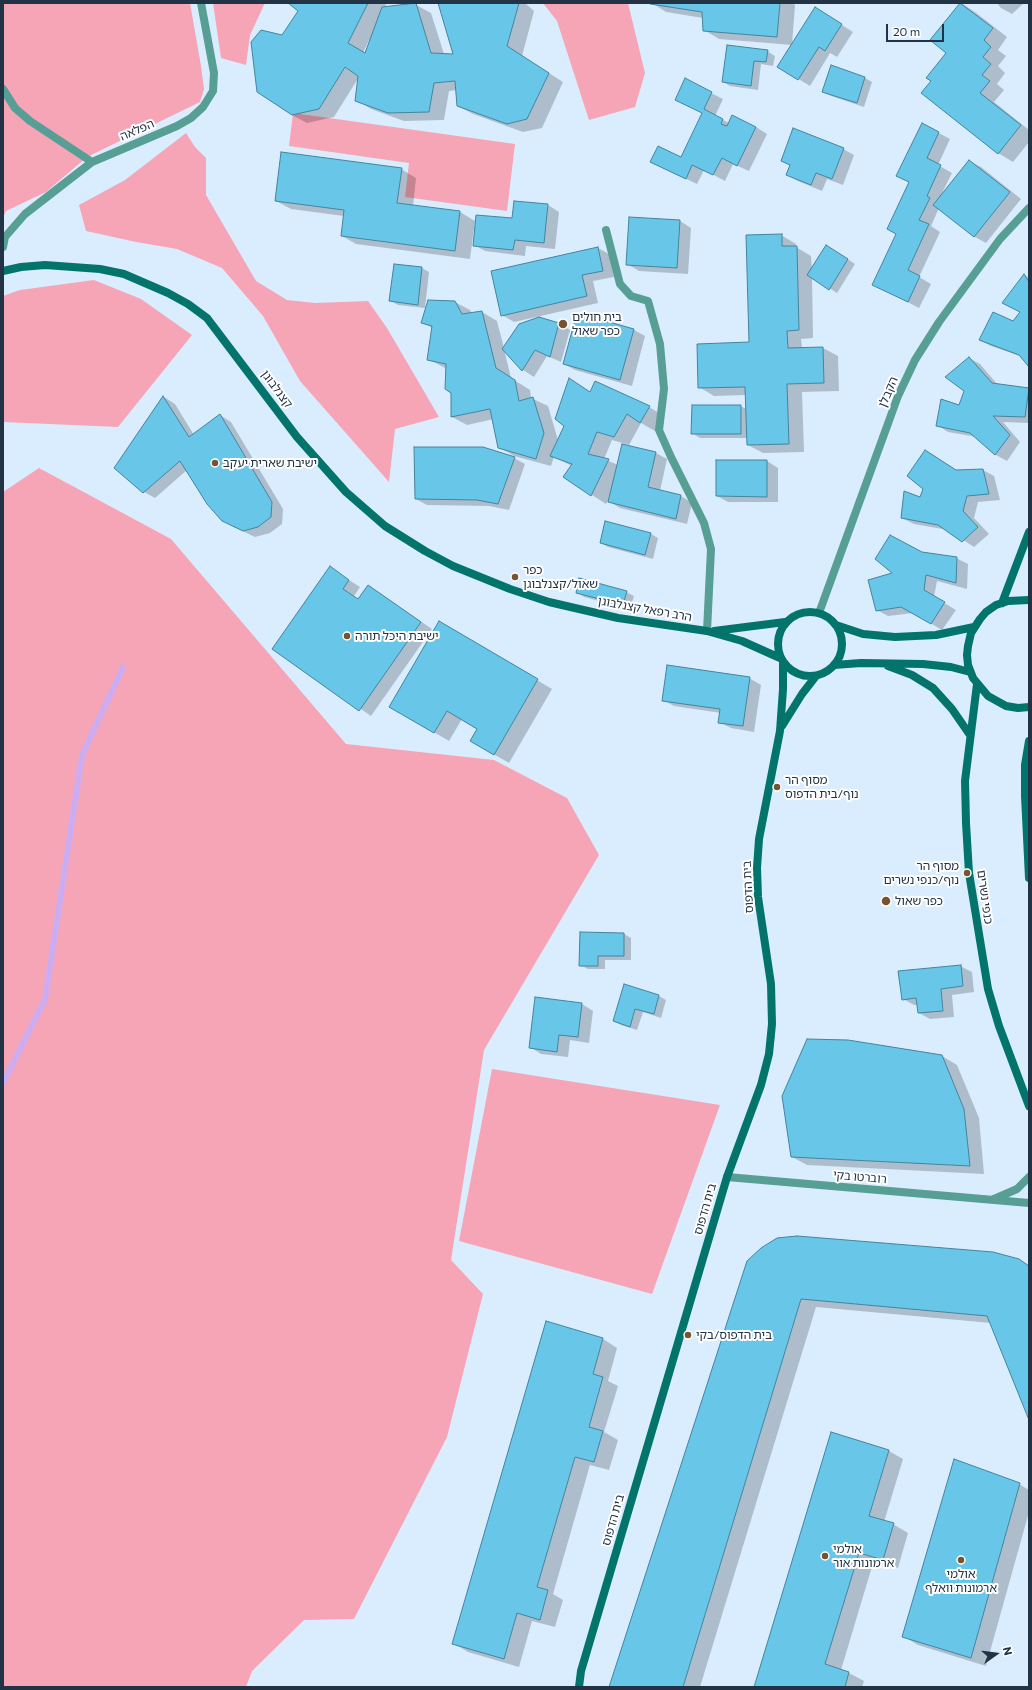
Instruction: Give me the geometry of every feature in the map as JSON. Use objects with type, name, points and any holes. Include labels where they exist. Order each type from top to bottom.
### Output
[{"type":"street","name":"הפלאה","points":[[3,247],[5,237],[25,214],[92,162],[177,126],[191,118],[203,107],[212,91],[214,73],[201,3]]},
{"type":"street","points":[[3,89],[15,108],[30,121],[92,162]]},
{"type":"street","name":"הקבלן","points":[[820,613],[898,396],[915,360],[939,322],[1000,239],[1029,208]]},
{"type":"street","points":[[606,230],[620,284],[631,296],[648,301],[660,344],[664,389],[659,430],[704,523],[711,549],[707,631]]},
{"type":"street","name":"קצנלבוגן","points":[[3,271],[21,267],[45,265],[100,269],[124,274],[168,293],[188,304],[208,318],[297,437],[346,492],[385,526],[425,551],[453,566],[510,589]]},
{"type":"street","points":[[1002,603],[1029,532]]},
{"type":"street","name":"הרב רפאל קצנלבוגן","points":[[510,589],[549,602],[618,618],[707,631],[742,641],[782,660]]},
{"type":"street","points":[[1029,600],[1013,600],[1002,603],[986,612],[974,627],[968,646],[967,655],[970,672],[977,684],[988,696],[999,703],[1018,708],[1029,707]]},
{"type":"street","points":[[804,612],[820,613],[829,617],[836,625],[841,635],[842,646],[840,656],[834,665],[826,672],[816,676],[806,676],[796,673],[782,660],[778,648],[778,637],[785,622],[793,616],[804,612]]},
{"type":"street","name":"הרב רפאל קצנלבוגן","points":[[707,631],[785,622]]},
{"type":"street","points":[[836,625],[863,634],[895,637],[950,633],[974,627]]},
{"type":"street","name":"בית הדפוס","points":[[579,1687],[584,1663],[727,1177],[761,1085],[769,1054],[772,1024],[771,984],[758,897],[757,868],[761,831],[780,731],[783,696],[782,660]]},
{"type":"street","points":[[834,665],[877,663],[936,665],[959,668],[970,672]]},
{"type":"street","points":[[877,663],[912,675],[926,682],[952,708],[970,736]]},
{"type":"street","name":"בית הדפוס","points":[[780,731],[802,694],[816,676]]},
{"type":"street","name":"כנפי נשרים","points":[[977,684],[965,781],[969,873],[987,982],[999,1026],[1029,1106]]},
{"type":"street","points":[[1029,741],[1025,765],[1025,803],[1029,878]]},
{"type":"street","points":[[1025,765],[1029,755]]},
{"type":"street","name":"רוברטו בקי","points":[[727,1177],[1029,1203]]},
{"type":"street","name":"רוברטו בקי","points":[[991,1200],[1017,1189],[1029,1177]]},
{"type":"shaded area","points":[[3,3],[190,3],[204,89],[200,102],[87,157],[46,192],[6,211],[3,218]]},
{"type":"shaded area","points":[[213,3],[265,3],[250,35],[246,65],[221,58]]},
{"type":"shaded area","points":[[543,3],[628,3],[645,73],[635,107],[589,120],[557,21]]},
{"type":"shaded area","points":[[293,113],[515,144],[507,211],[405,197],[409,163],[289,146]]},
{"type":"shaded area","points":[[186,133],[195,147],[206,158],[206,195],[256,281],[287,300],[315,303],[368,301],[387,328],[439,417],[395,429],[389,482],[300,381],[263,316],[222,268],[177,249],[86,231],[79,205],[125,180]]},
{"type":"shaded area","points":[[94,280],[141,299],[192,335],[118,427],[3,422],[3,296],[20,290]]},
{"type":"shaded area","points":[[39,468],[171,539],[346,744],[494,760],[567,798],[599,855],[484,1050],[451,1260],[483,1294],[447,1437],[354,1619],[304,1620],[252,1671],[246,1687],[3,1687],[3,492]]},
{"type":"shaded area","points":[[492,1069],[720,1105],[652,1294],[459,1241]]},
{"type":"building","points":[[288,3],[368,3],[348,43],[365,53],[382,7],[416,3],[431,53],[453,54],[438,3],[519,3],[507,46],[549,73],[527,119],[507,124],[457,106],[455,81],[434,83],[429,112],[388,113],[355,101],[358,76],[345,67],[319,109],[292,115],[257,92],[251,42],[261,30],[282,35],[298,11]]},
{"type":"building","points":[[780,3],[777,37],[703,31],[702,12],[650,4]]},
{"type":"building","points":[[960,3],[993,28],[984,40],[991,47],[983,57],[991,64],[982,75],[990,81],[980,93],[1021,125],[998,154],[921,93],[931,81],[926,78],[946,53],[930,40]]},
{"type":"building","points":[[815,7],[842,24],[825,51],[819,47],[798,80],[777,67]]},
{"type":"building","points":[[727,45],[768,50],[766,62],[754,61],[751,86],[722,82]]},
{"type":"building","points":[[831,65],[865,77],[857,103],[822,92]]},
{"type":"building","points":[[685,78],[712,92],[704,109],[723,119],[721,124],[727,126],[732,115],[756,127],[737,166],[722,158],[713,175],[692,165],[686,179],[650,162],[658,146],[681,157],[702,113],[675,100]]},
{"type":"building","points":[[922,123],[939,132],[927,158],[941,165],[927,196],[930,198],[919,220],[929,224],[908,270],[920,276],[908,302],[872,285],[896,234],[887,229],[909,182],[896,176]]},
{"type":"building","points":[[793,128],[844,148],[832,179],[816,173],[811,185],[786,175],[790,165],[781,161]]},
{"type":"building","points":[[281,152],[402,168],[397,203],[460,211],[455,251],[341,236],[344,210],[275,201]]},
{"type":"building","points":[[969,160],[1010,192],[974,237],[933,205]]},
{"type":"building","points":[[514,201],[548,204],[544,243],[515,240],[513,250],[473,246],[476,215],[512,218]]},
{"type":"building","points":[[629,217],[680,220],[677,268],[626,265]]},
{"type":"building","points":[[782,234],[782,246],[797,246],[799,330],[787,331],[788,348],[823,347],[824,383],[787,384],[789,444],[747,445],[745,387],[698,388],[697,344],[749,342],[746,235]]},
{"type":"building","points":[[826,245],[848,259],[829,290],[807,275]]},
{"type":"building","points":[[598,247],[603,271],[582,275],[587,296],[501,316],[491,271]]},
{"type":"building","points":[[394,264],[422,267],[418,305],[389,301]]},
{"type":"building","points":[[1024,274],[1029,282],[1029,367],[1019,355],[979,340],[993,312],[1013,321],[1020,312],[1002,303]]},
{"type":"building","points":[[428,300],[455,301],[462,314],[482,311],[496,368],[515,380],[519,401],[533,397],[544,433],[536,459],[498,448],[490,409],[451,417],[451,393],[445,389],[446,364],[427,360],[432,326],[421,323]]},
{"type":"building","points":[[577,313],[634,329],[620,380],[563,364]]},
{"type":"building","points":[[539,317],[559,323],[550,357],[535,350],[522,371],[502,349],[519,324]]},
{"type":"building","points":[[969,357],[992,383],[1029,388],[1025,417],[993,416],[1010,435],[995,455],[970,433],[936,426],[941,399],[959,405],[964,391],[945,377]]},
{"type":"building","points":[[569,378],[590,392],[595,381],[650,406],[640,423],[627,414],[614,437],[597,432],[588,454],[609,459],[591,496],[563,477],[572,464],[550,456],[564,426],[555,419]]},
{"type":"building","name":"ישיבת שארית יעקב","points":[[163,396],[189,437],[220,414],[272,502],[271,517],[258,527],[243,531],[222,521],[207,504],[180,461],[143,493],[114,468]]},
{"type":"building","points":[[692,405],[741,405],[741,434],[691,434]]},
{"type":"building","points":[[622,444],[656,452],[648,487],[681,495],[676,519],[608,502]]},
{"type":"building","points":[[414,447],[483,447],[515,457],[498,504],[477,500],[415,499]]},
{"type":"building","points":[[925,450],[956,470],[983,469],[989,494],[967,496],[963,511],[978,527],[962,542],[938,525],[901,518],[904,491],[920,497],[923,489],[907,476]]},
{"type":"building","points":[[716,460],[767,460],[767,497],[716,496]]},
{"type":"building","points":[[605,521],[651,533],[645,555],[600,543]]},
{"type":"building","points":[[890,535],[922,552],[957,557],[956,583],[926,575],[924,590],[945,602],[931,624],[901,607],[876,611],[868,580],[892,573],[875,559]]},
{"type":"building","name":"ישיבת היכל תורה","points":[[330,566],[349,580],[343,589],[358,599],[368,585],[421,622],[359,711],[272,649]]},
{"type":"building","points":[[579,578],[627,591],[623,605],[576,593]]},
{"type":"building","points":[[439,621],[538,679],[494,755],[470,741],[477,729],[447,711],[434,733],[389,707]]},
{"type":"building","points":[[667,665],[750,677],[743,726],[718,723],[720,709],[662,701]]},
{"type":"building","points":[[580,932],[624,933],[624,956],[598,956],[598,966],[579,966]]},
{"type":"building","points":[[961,965],[963,986],[941,989],[943,1011],[918,1013],[916,998],[902,1000],[898,971]]},
{"type":"building","points":[[624,984],[659,995],[654,1014],[635,1009],[630,1027],[613,1021]]},
{"type":"building","points":[[535,997],[582,1003],[578,1037],[559,1035],[557,1052],[529,1048]]},
{"type":"building","points":[[807,1039],[848,1040],[942,1055],[964,1109],[970,1166],[791,1157],[782,1096]]},
{"type":"building","points":[[797,1236],[993,1252],[1019,1259],[1029,1266],[1029,1420],[987,1316],[801,1299],[683,1687],[609,1687],[747,1261],[761,1248],[777,1238]]},
{"type":"building","points":[[546,1321],[603,1338],[593,1374],[603,1377],[589,1427],[603,1431],[594,1462],[575,1457],[537,1587],[548,1590],[540,1620],[517,1613],[504,1659],[452,1644]]},
{"type":"building","name":"אולמי ארמונות אור","points":[[831,1432],[889,1450],[869,1516],[894,1523],[883,1560],[859,1553],[825,1664],[849,1672],[845,1687],[754,1687]]},
{"type":"building","name":"אולמי ארמונות וואלף","points":[[954,1459],[1020,1483],[971,1658],[902,1637]]},
{"type":"waterway","points":[[3,1083],[45,999],[82,755],[123,667]]},
{"type":"place","name":"בית חולים כפר שאול","points":[[563,324]]},
{"type":"place","name":"ישיבת שארית יעקב","points":[[215,463]]},
{"type":"place","name":"כפר שאול/קצנלבוגן","points":[[515,577]]},
{"type":"place","name":"ישיבת היכל תורה","points":[[347,636]]},
{"type":"place","name":"מסוף הר נוף/בית הדפוס","points":[[777,787]]},
{"type":"place","name":"מסוף הר נוף/כנפי נשרים","points":[[967,873]]},
{"type":"place","name":"כפר שאול","points":[[886,901]]},
{"type":"place","name":"בית הדפוס/בקי","points":[[688,1335]]},
{"type":"place","name":"אולמי ארמונות אור","points":[[825,1556]]},
{"type":"place","name":"אולמי ארמונות וואלף","points":[[961,1560]]}]
